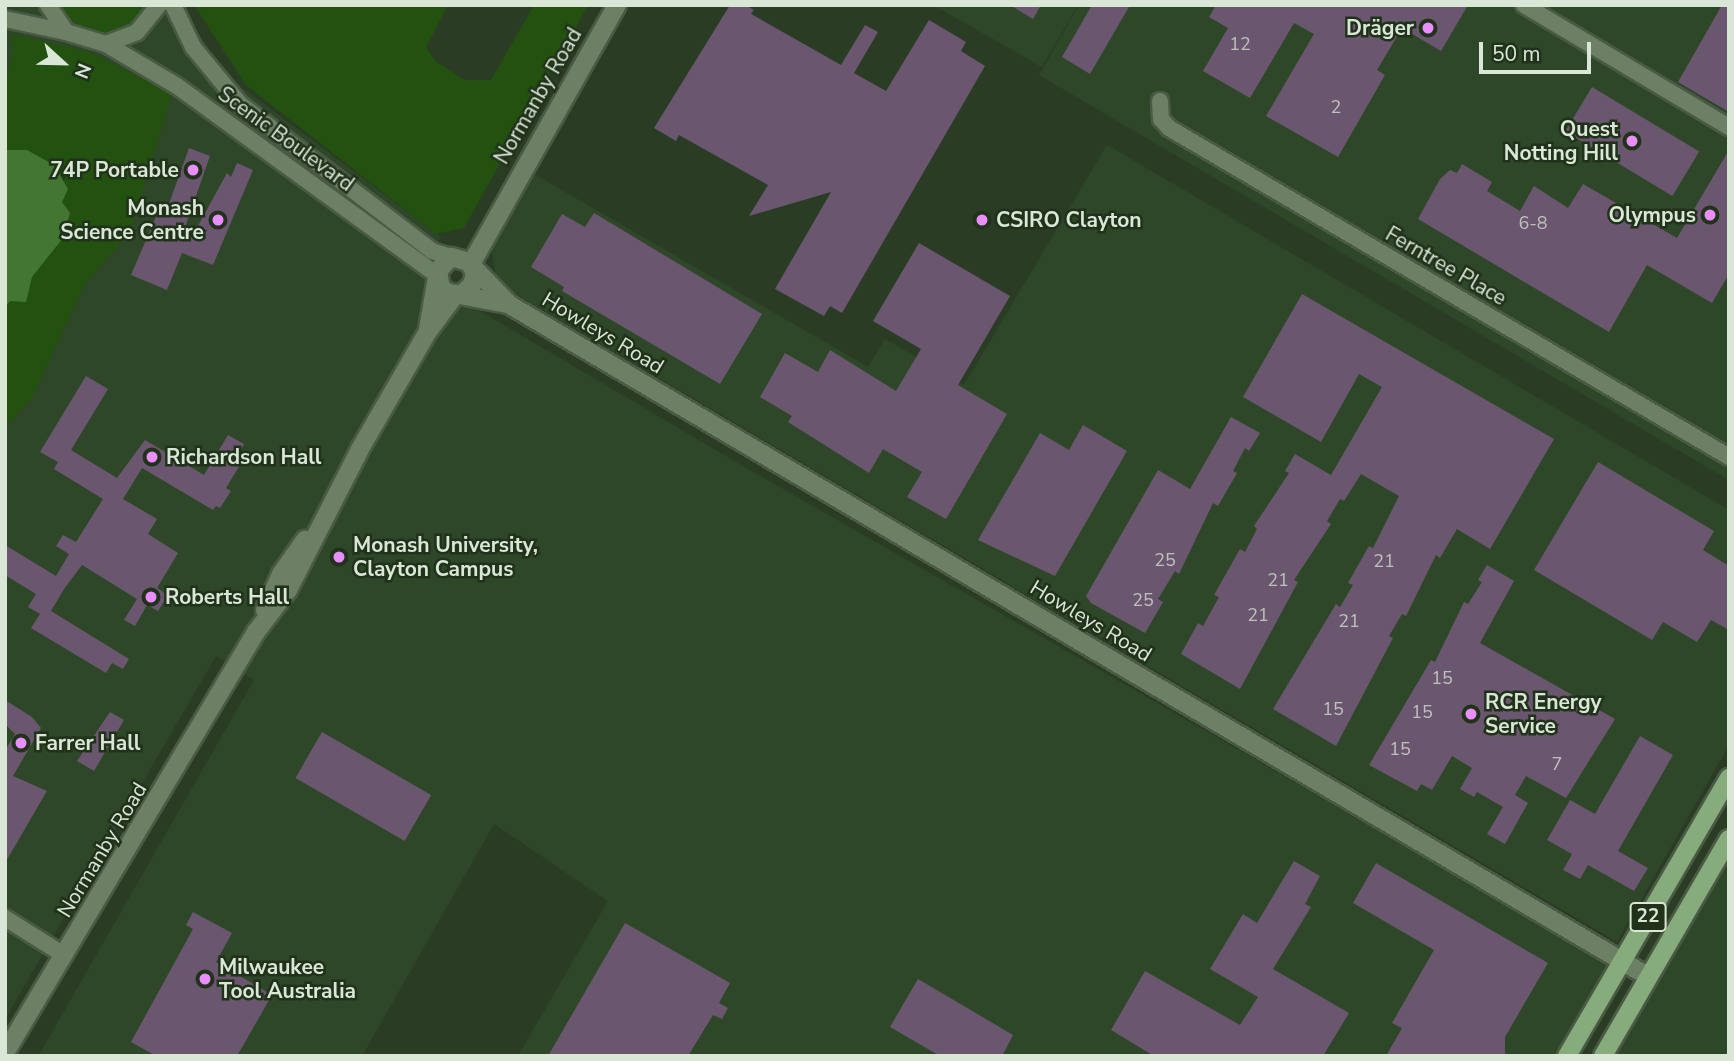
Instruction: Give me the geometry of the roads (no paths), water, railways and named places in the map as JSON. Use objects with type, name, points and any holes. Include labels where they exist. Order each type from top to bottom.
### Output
[{"type":"main road","name":"22","points":[[1567,1056],[1729,778]]},
{"type":"main road","name":"22","points":[[1603,1056],[1729,839]]},
{"type":"street","points":[[48,5],[66,32]]},
{"type":"street","points":[[106,44],[137,32],[159,5]]},
{"type":"street","name":"Scenic Boulevard","points":[[173,5],[193,47],[240,104],[432,251],[463,261]]},
{"type":"street","name":"Normanby Road","points":[[463,261],[498,210],[617,5]]},
{"type":"street","points":[[1524,5],[1729,127]]},
{"type":"street","points":[[5,19],[66,32]]},
{"type":"street","name":"Scenic Boulevard","points":[[66,32],[106,44],[177,86],[437,276]]},
{"type":"street","name":"Ferntree Place","points":[[1160,101],[1161,119],[1169,128],[1729,457]]},
{"type":"street","points":[[318,187],[330,171]]},
{"type":"street","points":[[463,261],[475,279],[460,294],[441,288],[437,276],[441,265],[463,261]]},
{"type":"street","name":"Howleys Road","points":[[463,261],[510,305],[1649,977]]},
{"type":"street","name":"Normanby Road","points":[[427,333],[437,276]]},
{"type":"street","name":"Normanby Road","points":[[5,1053],[256,632],[276,583],[320,521],[427,333],[460,294]]},
{"type":"street","name":"Howleys Road","points":[[460,294],[510,305]]},
{"type":"street","points":[[5,918],[64,955]]},
{"type":"place","name":"Dräger","points":[[1428,28]]},
{"type":"place","name":"Quest Notting Hill","points":[[1632,141]]},
{"type":"place","name":"74P Portable","points":[[193,170]]},
{"type":"place","name":"Olympus","points":[[1710,215]]},
{"type":"place","name":"Monash Science Centre","points":[[218,220]]},
{"type":"place","name":"CSIRO Clayton","points":[[982,220]]},
{"type":"place","name":"Richardson Hall","points":[[152,457]]},
{"type":"place","name":"Monash University, Clayton Campus","points":[[339,557]]},
{"type":"place","name":"Roberts Hall","points":[[151,597]]},
{"type":"place","name":"RCR Energy Service","points":[[1471,714]]},
{"type":"place","name":"Farrer Hall","points":[[21,743]]},
{"type":"place","name":"Milwaukee Tool Australia","points":[[205,979]]}]
